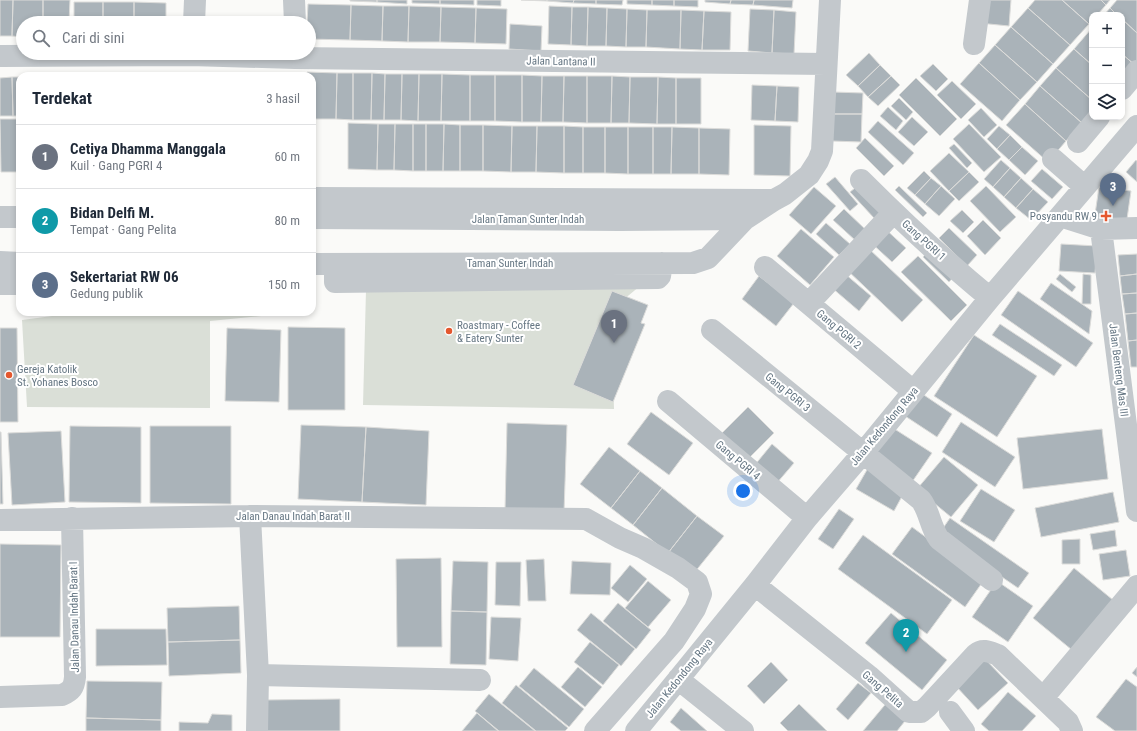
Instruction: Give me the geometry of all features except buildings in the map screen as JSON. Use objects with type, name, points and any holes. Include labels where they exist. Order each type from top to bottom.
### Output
[{"type":"street","points":[[194,16],[195,0]]},
{"type":"street","points":[[294,0],[295,16]]},
{"type":"street","points":[[745,219],[785,194],[809,175],[822,151],[830,0]]},
{"type":"street","points":[[974,44],[980,0]]},
{"type":"street","name":"Jalan Lantana II","points":[[0,56],[16,56]]},
{"type":"street","name":"Jalan Lantana II","points":[[316,56],[826,64]]},
{"type":"street","points":[[1125,85],[1137,71]]},
{"type":"street","points":[[1078,142],[1096,120]]},
{"type":"street","name":"Jalan Kedondong Raya","points":[[636,731],[755,585],[807,518],[990,298],[1137,126]]},
{"type":"street","points":[[1053,159],[1085,187]]},
{"type":"street","name":"Gang PGRI 1","points":[[861,180],[893,212],[970,282],[990,298]]},
{"type":"street","points":[[316,199],[352,208]]},
{"type":"street","points":[[620,210],[774,200]]},
{"type":"street","name":"Jalan Taman Sunter Indah","points":[[316,217],[352,208],[620,210],[745,219]]},
{"type":"street","points":[[809,303],[893,212]]},
{"type":"street","points":[[1060,216],[1101,229],[1137,228]]},
{"type":"street","points":[[0,217],[16,217]]},
{"type":"street","name":"Taman Sunter Indah","points":[[316,264],[693,263],[708,258],[745,219]]},
{"type":"street","name":"Jalan Benteng Mas III","points":[[1101,229],[1137,511]]},
{"type":"street","points":[[0,262],[16,262]]},
{"type":"street","name":"Gang PGRI 2","points":[[765,267],[913,391]]},
{"type":"street","points":[[0,284],[16,284]]},
{"type":"street","name":"Gang PGRI 3","points":[[712,330],[873,459],[921,500],[935,534],[939,539],[992,580]]},
{"type":"street","name":"Gang PGRI 4","points":[[668,401],[807,518]]},
{"type":"street","points":[[250,516],[258,675],[257,731]]},
{"type":"street","name":"Jalan Danau Indah Barat II","points":[[0,520],[250,516],[586,519],[620,538],[644,548],[678,568],[697,582],[701,594],[695,609],[674,641],[595,731]]},
{"type":"street","name":"Jalan Danau Indah Barat I","points":[[0,697],[62,695],[70,692],[74,685],[72,518]]},
{"type":"street","name":"Gang Pelita","points":[[755,585],[869,676],[908,712],[921,712],[927,707],[980,651],[989,651],[998,655],[1043,698]]},
{"type":"street","points":[[1072,731],[1068,722],[1043,698],[1137,586]]},
{"type":"street","points":[[258,675],[480,680]]},
{"type":"street","points":[[678,679],[743,731]]},
{"type":"street","points":[[950,712],[964,731]]},
{"type":"shaded area","points":[[646,281],[611,310],[614,409],[363,405],[366,290]]},
{"type":"shaded area","points":[[52,316],[261,316],[210,321],[210,408],[27,407],[22,320]]},
{"type":"place","name":"Sekertariat RW 06","points":[[1113,206]]},
{"type":"place","name":"Posyandu RW 9","points":[[1106,216]]},
{"type":"place","name":"Roastmary - Coffee & Eatery Sunter","points":[[449,331]]},
{"type":"place","name":"Cetiya Dhamma Manggala","points":[[614,343]]},
{"type":"place","name":"Gereja Katolik St. Yohanes Bosco","points":[[9,375]]},
{"type":"place","name":"Bidan Delfi M.","points":[[906,652]]}]
